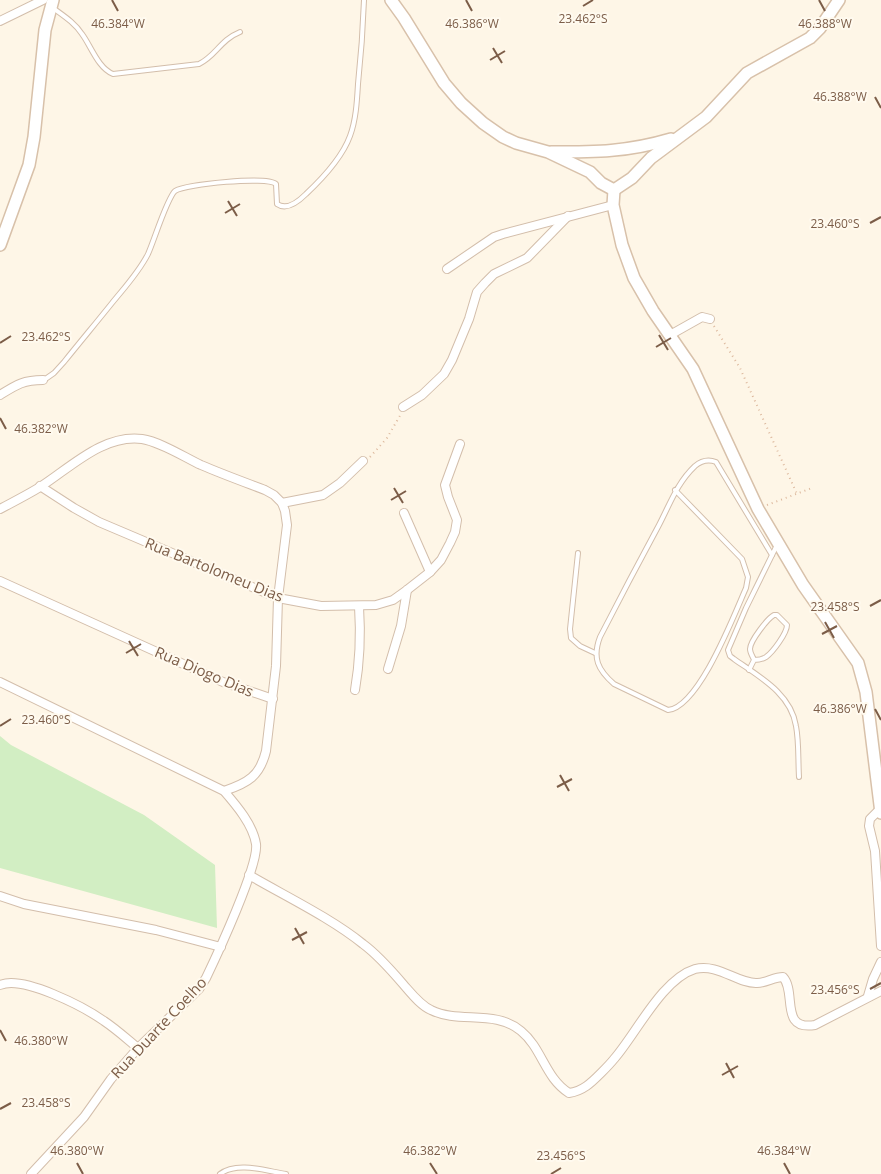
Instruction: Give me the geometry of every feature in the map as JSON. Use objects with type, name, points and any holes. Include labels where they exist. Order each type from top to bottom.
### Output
[{"type":"street","points":[[391,0],[444,83],[460,103],[503,137],[516,143],[548,152],[590,172],[602,184],[614,190]]},
{"type":"street","points":[[614,190],[632,178],[638,169],[677,137],[706,117],[747,73],[810,38],[820,28],[839,0]]},
{"type":"street","points":[[0,21],[49,2],[34,137],[28,165],[0,245]]},
{"type":"street","points":[[548,152],[592,152],[637,148],[677,137]]},
{"type":"street","points":[[637,148],[640,161],[638,169]]},
{"type":"street","points":[[590,172],[592,152]]},
{"type":"street","points":[[614,190],[613,205],[622,245],[634,278],[653,312],[694,369],[758,509],[804,585],[858,663],[866,692],[881,814]]},
{"type":"street","points":[[447,269],[494,237],[613,205]]},
{"type":"street","points":[[403,407],[422,395],[444,374],[466,327],[477,292],[494,274],[527,258],[568,216]]},
{"type":"street","points":[[670,335],[702,317],[710,319]]},
{"type":"street","points":[[0,395],[22,382],[43,380]]},
{"type":"street","points":[[0,509],[100,448],[115,441],[128,439],[143,439],[265,490],[282,503],[286,511],[287,525],[278,598],[273,699],[264,763],[251,779],[224,792]]},
{"type":"street","name":"Rua Bartolomeu Dias","points":[[40,486],[99,522],[278,598],[321,606],[376,605],[393,600],[430,572],[441,560],[455,532],[458,520],[445,485],[460,444]]},
{"type":"street","points":[[282,503],[323,494],[340,483],[363,461]]},
{"type":"street","points":[[404,513],[430,572]]},
{"type":"street","name":"Rua Diogo Dias","points":[[0,581],[214,678],[273,699]]},
{"type":"street","points":[[388,669],[401,626],[407,590]]},
{"type":"street","points":[[355,690],[361,641],[359,606]]},
{"type":"street","name":"Rua Duarte Coelho","points":[[0,682],[224,792],[242,814],[252,831],[256,845],[256,854],[249,875],[221,947],[206,978],[198,989],[138,1048],[111,1079],[84,1117],[31,1174]]},
{"type":"street","points":[[880,808],[870,819],[868,826],[875,850],[881,946]]},
{"type":"street","points":[[249,875],[337,926],[364,944],[429,1010],[449,1016],[494,1018],[511,1024],[522,1031],[535,1046],[549,1073],[560,1087],[569,1093],[579,1091],[589,1084],[614,1060],[663,992],[674,980],[695,969],[713,969],[759,984],[777,977],[783,977],[787,981],[789,988],[789,1006],[792,1016],[799,1024],[806,1027],[814,1025],[881,991]]},
{"type":"street","points":[[0,896],[24,904],[156,930],[221,947]]},
{"type":"street","points":[[868,996],[881,962]]},
{"type":"street","points":[[0,985],[14,982],[50,993],[75,1004],[104,1021],[138,1048]]},
{"type":"lane","points":[[43,380],[54,373],[64,362],[131,280],[148,254],[175,191],[245,180],[269,181],[277,186],[276,204],[287,206],[296,202],[309,191],[337,159],[350,137],[356,116],[364,0]]},
{"type":"lane","points":[[49,2],[73,22],[105,69],[113,74],[199,64],[210,56],[224,41],[240,32]]},
{"type":"lane","points":[[675,490],[742,559],[748,577],[746,588],[717,654],[686,700],[677,708],[668,710],[614,684],[600,667],[595,653],[600,637],[675,490],[695,466],[700,462],[708,460],[716,462],[772,555]]},
{"type":"lane","points":[[778,542],[728,650],[730,656],[766,681],[780,694],[789,706],[796,725],[799,776]]},
{"type":"lane","points":[[578,553],[570,630],[571,638],[580,646],[595,653]]},
{"type":"lane","points":[[749,670],[754,660],[751,644],[769,619],[777,615],[787,625],[786,632],[768,655],[762,659],[754,660]]},
{"type":"lane","points":[[220,1174],[225,1170],[237,1168],[286,1174]]},
{"type":"path","points":[[710,319],[740,368],[797,494]]},
{"type":"path","points":[[363,461],[379,448],[387,438],[403,407]]},
{"type":"path","points":[[758,509],[812,488]]},
{"type":"green space","points":[[0,736],[11,745],[144,815],[215,865],[217,928],[0,868]]}]
